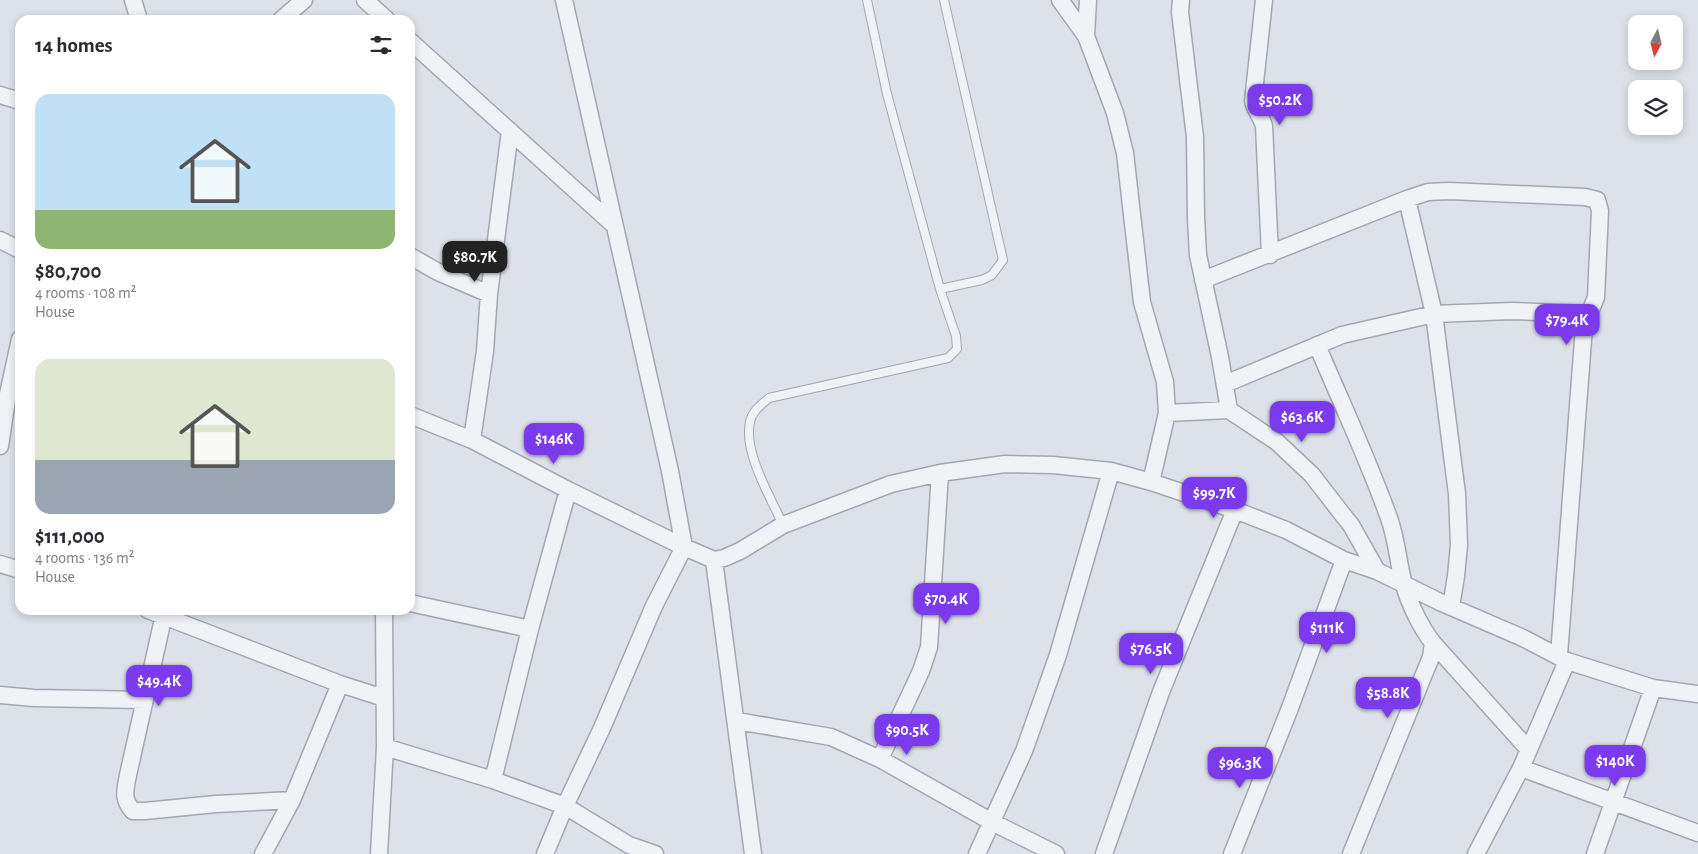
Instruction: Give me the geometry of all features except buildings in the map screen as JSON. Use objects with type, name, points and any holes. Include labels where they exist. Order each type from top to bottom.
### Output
[{"type":"street","points":[[133,0],[138,15]]},
{"type":"street","points":[[287,15],[304,0]]},
{"type":"street","points":[[365,0],[382,15]]},
{"type":"street","points":[[545,854],[654,606],[684,547],[668,462],[564,0]]},
{"type":"street","points":[[1060,0],[1086,36],[1115,113],[1128,171],[1142,302],[1164,382],[1167,413],[1151,482]]},
{"type":"street","points":[[1086,36],[1088,0]]},
{"type":"street","points":[[1181,0],[1180,12],[1194,137],[1198,255],[1229,410]]},
{"type":"street","points":[[1264,0],[1253,100],[1255,110],[1261,116],[1264,126],[1270,255]]},
{"type":"street","points":[[415,46],[615,226]]},
{"type":"street","points":[[0,95],[15,100]]},
{"type":"street","points":[[472,440],[485,351],[489,294],[510,131]]},
{"type":"street","points":[[1203,280],[1428,192],[1449,191],[1585,197],[1597,200],[1600,212],[1596,297],[1584,327],[1563,658],[1529,750],[1476,854]]},
{"type":"street","points":[[1407,199],[1434,314],[1457,494],[1459,546],[1451,607]]},
{"type":"street","points":[[0,240],[15,248]]},
{"type":"street","points":[[415,259],[430,268],[489,294]]},
{"type":"street","points":[[1225,384],[1342,335],[1434,314],[1512,311],[1589,314]]},
{"type":"street","points":[[1317,345],[1390,520],[1404,586],[1424,632],[1529,750]]},
{"type":"street","points":[[0,446],[3,397],[15,356]]},
{"type":"street","points":[[1167,413],[1229,410],[1277,442],[1312,476],[1351,526],[1377,571]]},
{"type":"street","points":[[415,417],[472,440],[568,490],[714,560],[740,551],[783,525],[891,484],[940,473],[1005,464],[1053,465],[1111,471],[1151,482],[1235,510],[1286,530],[1344,560],[1377,571],[1404,586],[1563,658],[1654,688],[1698,694]]},
{"type":"street","points":[[977,854],[1024,751],[1058,655],[1111,471]]},
{"type":"street","points":[[880,759],[921,671],[929,647],[940,473]]},
{"type":"street","points":[[493,780],[530,629],[568,490]]},
{"type":"street","points":[[1104,854],[1161,692],[1235,510]]},
{"type":"street","points":[[714,560],[737,721],[753,854]]},
{"type":"street","points":[[1232,854],[1290,708],[1344,560]]},
{"type":"street","points":[[0,564],[15,568]]},
{"type":"street","points":[[415,604],[530,629]]},
{"type":"street","points":[[164,615],[125,794],[126,804],[133,811],[146,812],[216,804],[292,800]]},
{"type":"street","points":[[172,615],[340,684],[384,698]]},
{"type":"street","points":[[379,854],[385,747],[384,615]]},
{"type":"street","points":[[1351,854],[1431,658],[1433,643]]},
{"type":"street","points":[[263,854],[292,800],[340,684]]},
{"type":"street","points":[[1596,854],[1654,688]]},
{"type":"street","points":[[0,695],[34,698],[145,700]]},
{"type":"street","points":[[737,721],[831,738],[880,759],[992,822],[1056,854]]},
{"type":"street","points":[[385,747],[493,780],[565,806],[629,845],[655,854]]},
{"type":"street","points":[[1521,768],[1698,833]]},
{"type":"lane","points":[[783,525],[751,455],[749,439],[750,421],[757,407],[769,398],[948,358],[957,349],[956,336],[940,289],[886,94],[867,0]]},
{"type":"lane","points":[[940,289],[982,280],[992,275],[1003,260],[944,0]]}]
